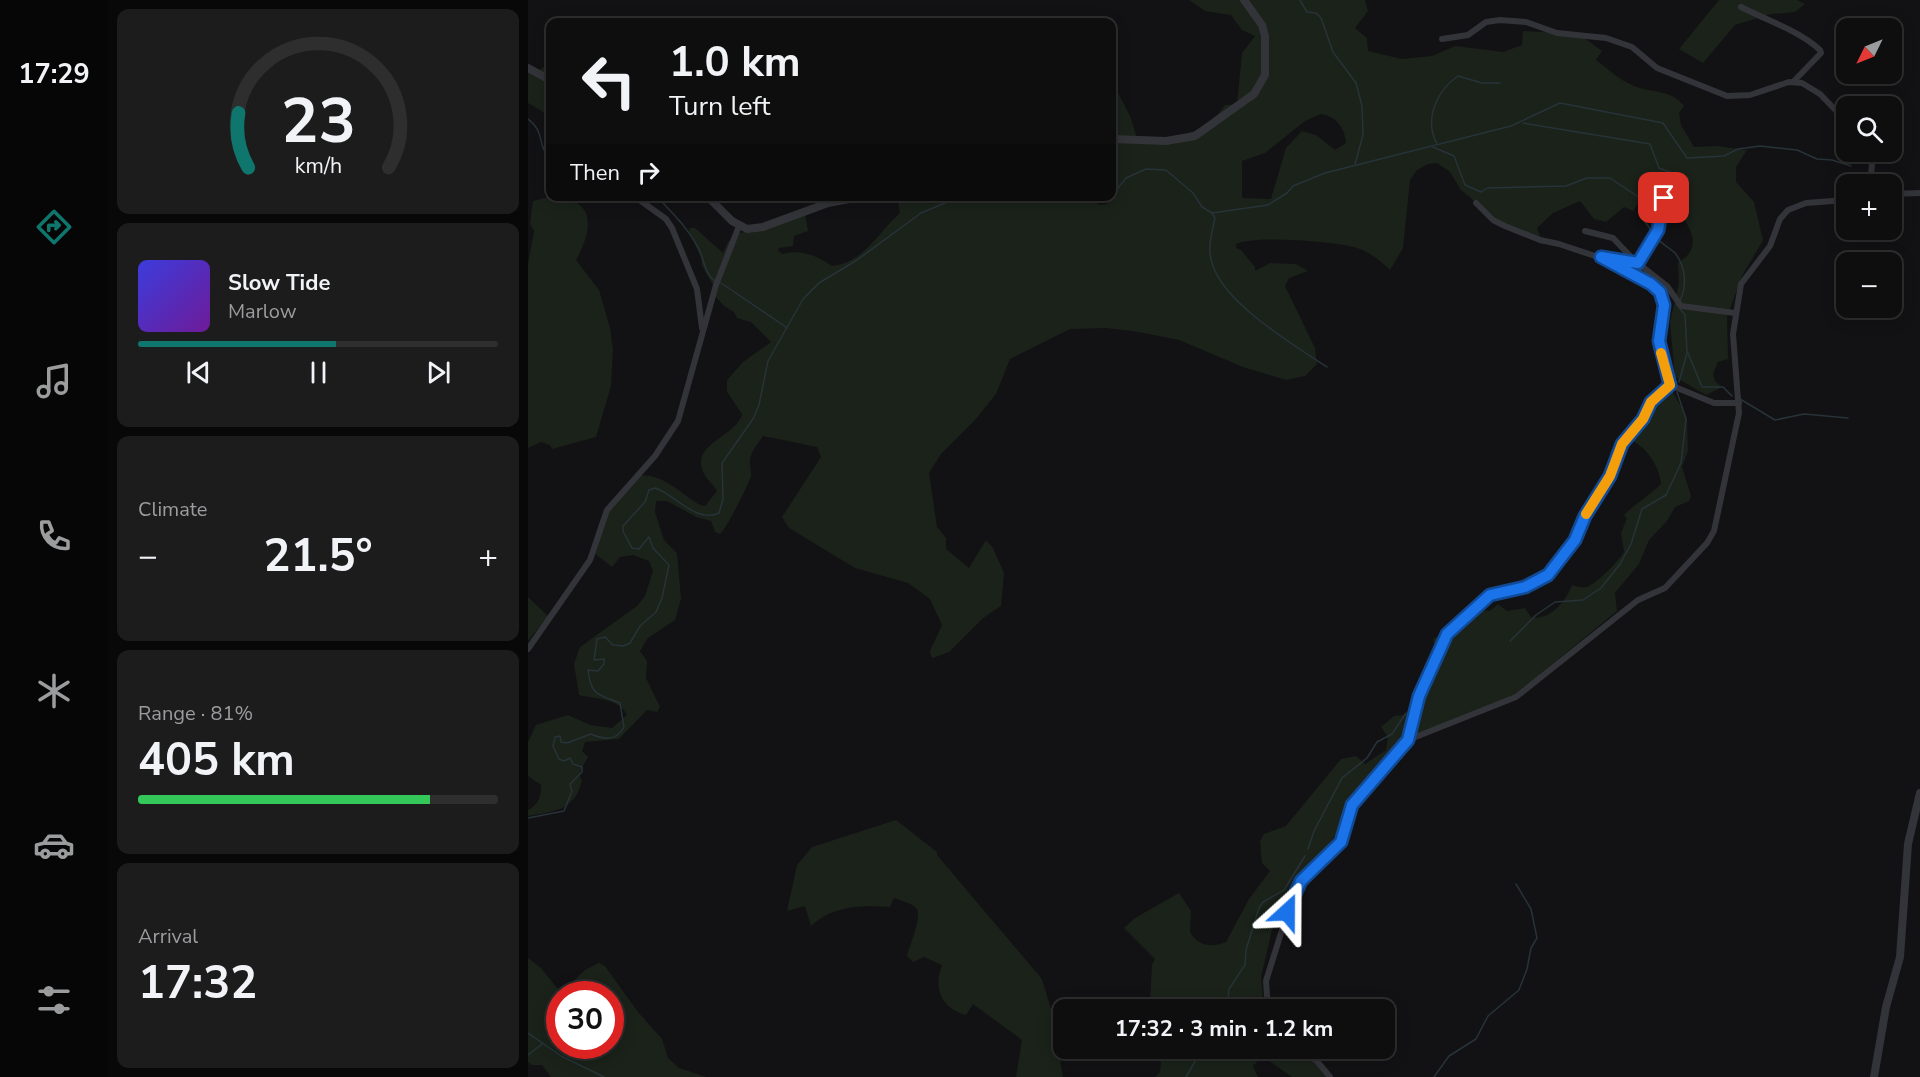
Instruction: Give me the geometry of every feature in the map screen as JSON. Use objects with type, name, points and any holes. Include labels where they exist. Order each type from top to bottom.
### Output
[{"type":"street","points":[[1116,139],[1166,141],[1191,138],[1208,129],[1254,94],[1265,75],[1265,36],[1262,25],[1244,0]]},
{"type":"street","points":[[1442,39],[1468,35],[1490,21],[1518,21],[1557,33],[1600,36],[1622,42],[1638,51],[1657,68],[1727,96],[1750,95],[1794,81],[1821,51],[1797,32],[1776,26],[1741,7]]},
{"type":"street","points":[[528,68],[546,78]]},
{"type":"street","points":[[1794,81],[1818,92],[1836,111]]},
{"type":"street","points":[[1902,194],[1920,193]]},
{"type":"street","points":[[1638,263],[1658,230],[1664,198]]},
{"type":"street","points":[[641,201],[666,219],[672,228],[697,289],[703,334]]},
{"type":"street","points":[[712,201],[739,226],[747,229],[763,227],[839,201]]},
{"type":"street","points":[[1408,740],[1516,697],[1638,600],[1665,588],[1712,535],[1738,421],[1739,403],[1733,341],[1735,313],[1741,284],[1770,246],[1786,212],[1806,203],[1836,201]]},
{"type":"street","points":[[1476,203],[1485,214],[1505,226],[1540,240],[1601,257],[1638,263]]},
{"type":"street","points":[[528,649],[590,560],[607,510],[672,433],[716,285],[739,226]]},
{"type":"street","points":[[1585,231],[1611,236],[1638,263],[1667,286],[1681,306],[1735,313]]},
{"type":"street","points":[[1601,257],[1651,284],[1660,292],[1664,305],[1659,341],[1670,385]]},
{"type":"street","points":[[1670,385],[1714,403],[1739,403]]},
{"type":"street","points":[[1267,999],[1266,981],[1295,892],[1306,876],[1338,846],[1352,805],[1408,740],[1419,696],[1447,634],[1490,595],[1525,587],[1548,575],[1575,540],[1585,516],[1610,476],[1622,444],[1643,419],[1651,402],[1670,385]]},
{"type":"street","points":[[1874,1077],[1886,1007],[1900,957],[1908,844],[1920,793]]},
{"type":"street","points":[[1313,1059],[1330,1077]]},
{"type":"shaded area","points":[[1189,0],[1365,0],[1368,11],[1355,28],[1367,38],[1368,51],[1402,59],[1432,56],[1455,46],[1503,52],[1522,45],[1523,31],[1579,34],[1602,51],[1596,60],[1622,80],[1639,88],[1673,96],[1679,100],[1684,106],[1679,113],[1681,125],[1694,147],[1717,146],[1747,150],[1736,167],[1736,182],[1754,202],[1763,240],[1742,276],[1727,317],[1728,359],[1718,362],[1713,374],[1715,381],[1722,387],[1706,395],[1675,377],[1670,322],[1679,283],[1678,263],[1687,256],[1692,248],[1693,240],[1687,223],[1669,199],[1675,193],[1672,188],[1669,190],[1659,182],[1649,181],[1633,211],[1624,207],[1606,222],[1594,219],[1580,201],[1553,213],[1537,228],[1542,241],[1529,239],[1514,227],[1496,219],[1461,190],[1450,172],[1437,163],[1428,164],[1417,170],[1410,180],[1403,248],[1390,270],[1368,253],[1349,246],[1278,240],[1246,241],[1236,244],[1236,248],[1241,250],[1255,267],[1255,271],[1270,263],[1296,264],[1308,271],[1289,278],[1285,286],[1315,348],[1317,364],[1305,376],[1286,380],[1243,367],[1179,340],[1106,328],[1070,329],[1010,359],[996,394],[975,420],[941,454],[929,473],[937,527],[946,538],[946,549],[969,568],[986,540],[993,548],[1004,573],[1001,606],[983,618],[949,652],[933,658],[931,656],[930,651],[942,625],[930,599],[908,583],[855,568],[789,528],[782,517],[821,457],[817,447],[763,436],[751,456],[751,477],[748,484],[732,517],[720,534],[715,532],[711,521],[696,517],[667,501],[656,501],[655,512],[664,540],[677,553],[681,599],[675,620],[648,638],[640,651],[647,661],[646,678],[660,707],[657,712],[647,710],[619,739],[585,742],[582,751],[588,757],[581,770],[582,780],[578,793],[573,800],[560,809],[528,816],[528,810],[537,803],[541,789],[541,785],[528,776],[528,742],[536,725],[568,715],[590,725],[612,728],[627,715],[613,702],[579,695],[574,664],[580,647],[637,606],[645,596],[653,571],[649,561],[633,555],[620,557],[612,567],[593,552],[605,513],[638,476],[655,477],[705,506],[717,491],[703,472],[701,462],[703,454],[708,447],[732,429],[742,414],[727,392],[727,380],[743,362],[771,342],[751,322],[737,318],[734,312],[716,297],[715,288],[702,266],[701,258],[689,231],[690,228],[695,228],[723,253],[728,242],[738,233],[755,231],[805,213],[808,231],[794,236],[793,246],[778,250],[782,254],[795,252],[808,254],[832,266],[853,259],[870,245],[900,213],[898,201],[928,201],[930,204],[940,201],[1093,201],[1104,205],[1110,201],[1116,201],[1116,89],[1130,116],[1137,138],[1175,137],[1207,124],[1225,105],[1237,104],[1242,53],[1255,36],[1242,30],[1231,15],[1205,11]],"holes":[[[1321,114],[1331,117],[1344,132],[1346,143],[1335,150],[1316,135],[1302,131],[1286,148],[1271,199],[1242,198],[1242,161],[1265,153],[1305,121]]]},
{"type":"shaded area","points":[[1719,0],[1797,0],[1805,4],[1795,12],[1771,14],[1735,25],[1703,63],[1679,49]]},
{"type":"shaded area","points":[[546,65],[546,114],[528,103],[528,68],[538,71]]},
{"type":"shaded area","points":[[546,198],[546,201],[572,201],[583,208],[587,215],[586,236],[576,260],[599,290],[610,328],[613,349],[611,386],[596,437],[552,449],[550,445],[541,442],[528,448],[528,264],[534,231],[530,224],[533,201]]},
{"type":"shaded area","points":[[1672,390],[1687,418],[1688,451],[1682,467],[1691,496],[1689,501],[1675,507],[1667,521],[1649,540],[1639,564],[1615,593],[1617,611],[1511,698],[1446,723],[1388,754],[1349,802],[1336,834],[1324,852],[1305,869],[1272,930],[1261,977],[1263,999],[1150,999],[1152,965],[1155,959],[1124,928],[1135,918],[1179,893],[1191,911],[1190,932],[1193,937],[1206,945],[1226,942],[1249,899],[1270,871],[1262,863],[1260,841],[1264,834],[1286,826],[1341,759],[1356,756],[1365,764],[1386,750],[1388,737],[1381,727],[1394,716],[1405,715],[1411,711],[1437,657],[1433,639],[1455,625],[1478,600],[1483,610],[1490,611],[1498,604],[1507,611],[1525,608],[1531,617],[1544,616],[1562,603],[1572,585],[1590,586],[1618,560],[1624,552],[1621,533],[1627,518],[1624,515],[1661,484],[1660,476],[1649,455],[1638,444],[1625,438]]},
{"type":"shaded area","points":[[528,597],[548,616],[528,641]]},
{"type":"shaded area","points":[[896,820],[937,852],[937,855],[1042,979],[1053,1018],[1053,1059],[1060,1059],[1063,1077],[1016,1077],[1022,1040],[973,1004],[966,1015],[957,1012],[945,1002],[938,982],[942,965],[924,957],[913,962],[907,956],[918,917],[916,908],[894,898],[890,907],[869,906],[839,910],[811,926],[805,906],[787,911],[797,865],[812,847]]},
{"type":"shaded area","points":[[528,958],[541,968],[551,981],[546,981],[546,1059],[624,1059],[624,992],[662,1039],[668,1058],[679,1068],[706,1077],[551,1077],[542,1065],[532,1065],[528,1062]]},
{"type":"shaded area","points":[[599,963],[605,966],[616,981],[574,981],[585,970]]},
{"type":"shaded area","points":[[1158,1059],[1259,1059],[1253,1066],[1258,1077],[1155,1077],[1160,1072],[1161,1063]]},
{"type":"shaded area","points":[[1266,1059],[1309,1059],[1326,1077],[1292,1077]]},
{"type":"waterway","points":[[1300,0],[1307,12],[1316,13],[1321,18],[1333,52],[1356,83],[1362,106],[1363,135],[1355,164]]},
{"type":"waterway","points":[[1437,144],[1433,135],[1432,116],[1438,98],[1450,82],[1458,76],[1482,83],[1500,83]]},
{"type":"waterway","points":[[1116,190],[1126,178],[1146,169],[1166,170],[1193,193],[1202,207],[1212,213],[1268,205],[1287,193],[1293,186],[1325,173],[1511,126],[1560,103],[1663,123],[1687,158],[1724,156],[1738,149],[1760,146],[1797,150],[1817,159],[1832,160],[1851,166]]},
{"type":"waterway","points":[[528,119],[537,129],[546,153]]},
{"type":"waterway","points":[[1523,123],[1650,144],[1659,168],[1689,179]]},
{"type":"waterway","points":[[1433,147],[1454,156],[1465,185],[1481,192],[1487,188],[1566,186],[1587,178],[1610,178],[1643,200],[1639,213],[1653,233]]},
{"type":"waterway","points":[[662,201],[689,233],[699,249],[707,271],[716,282]]},
{"type":"waterway","points":[[528,818],[564,811],[572,791],[570,784],[582,772],[582,767],[573,764],[570,758],[564,761],[559,759],[553,746],[555,737],[560,736],[561,742],[567,743],[591,734],[610,738],[618,735],[624,727],[620,703],[597,693],[591,685],[588,670],[598,671],[604,664],[604,659],[594,660],[597,639],[605,637],[613,645],[623,646],[630,643],[640,626],[656,612],[662,598],[669,565],[653,548],[649,537],[639,549],[632,548],[623,531],[623,526],[645,502],[649,490],[655,488],[694,512],[702,515],[719,513],[723,499],[722,463],[753,419],[759,405],[768,361],[803,299],[819,283],[857,260],[921,213],[950,201]]},
{"type":"waterway","points":[[1212,213],[1215,218],[1210,240],[1212,263],[1230,293],[1261,322],[1327,367]]},
{"type":"waterway","points":[[1656,237],[1679,258],[1684,282],[1680,301]]},
{"type":"waterway","points":[[721,283],[786,327]]},
{"type":"waterway","points":[[1677,305],[1685,315],[1687,353],[1679,382]]},
{"type":"waterway","points":[[1688,353],[1702,387],[1723,387],[1732,396]]},
{"type":"waterway","points":[[1510,641],[1536,615],[1555,602],[1583,600],[1601,588],[1620,564],[1631,544],[1642,509],[1666,495],[1681,463],[1686,419],[1677,392]]},
{"type":"waterway","points":[[1740,399],[1775,420],[1804,414],[1848,418]]},
{"type":"waterway","points":[[1308,849],[1314,831],[1342,778],[1367,758],[1377,742],[1392,734],[1406,713]]},
{"type":"waterway","points":[[1228,999],[1229,989],[1245,965],[1246,950],[1259,908],[1263,902],[1284,890],[1305,856]]},
{"type":"waterway","points":[[1434,1077],[1449,1056],[1476,1039],[1488,1016],[1519,990],[1527,969],[1531,948],[1537,938],[1531,909],[1516,884]]},
{"type":"waterway","points":[[528,1033],[561,1056],[604,1077]]},
{"type":"waterway","points":[[528,1055],[542,1044]]},
{"type":"waterway","points":[[1186,1077],[1197,1059]]},
{"type":"slow traffic","points":[[1586,514],[1610,476],[1620,447],[1643,419],[1651,402],[1670,385],[1661,353]]},
{"type":"route","points":[[1287,912],[1301,881],[1341,842],[1352,805],[1378,771],[1408,740],[1419,696],[1441,644],[1451,628],[1464,620],[1490,595],[1525,587],[1548,575],[1575,540],[1585,516],[1610,476],[1620,447],[1643,419],[1651,402],[1670,385],[1659,341],[1664,310],[1664,301],[1660,292],[1651,284],[1601,257],[1638,263],[1658,230],[1664,198]]}]
